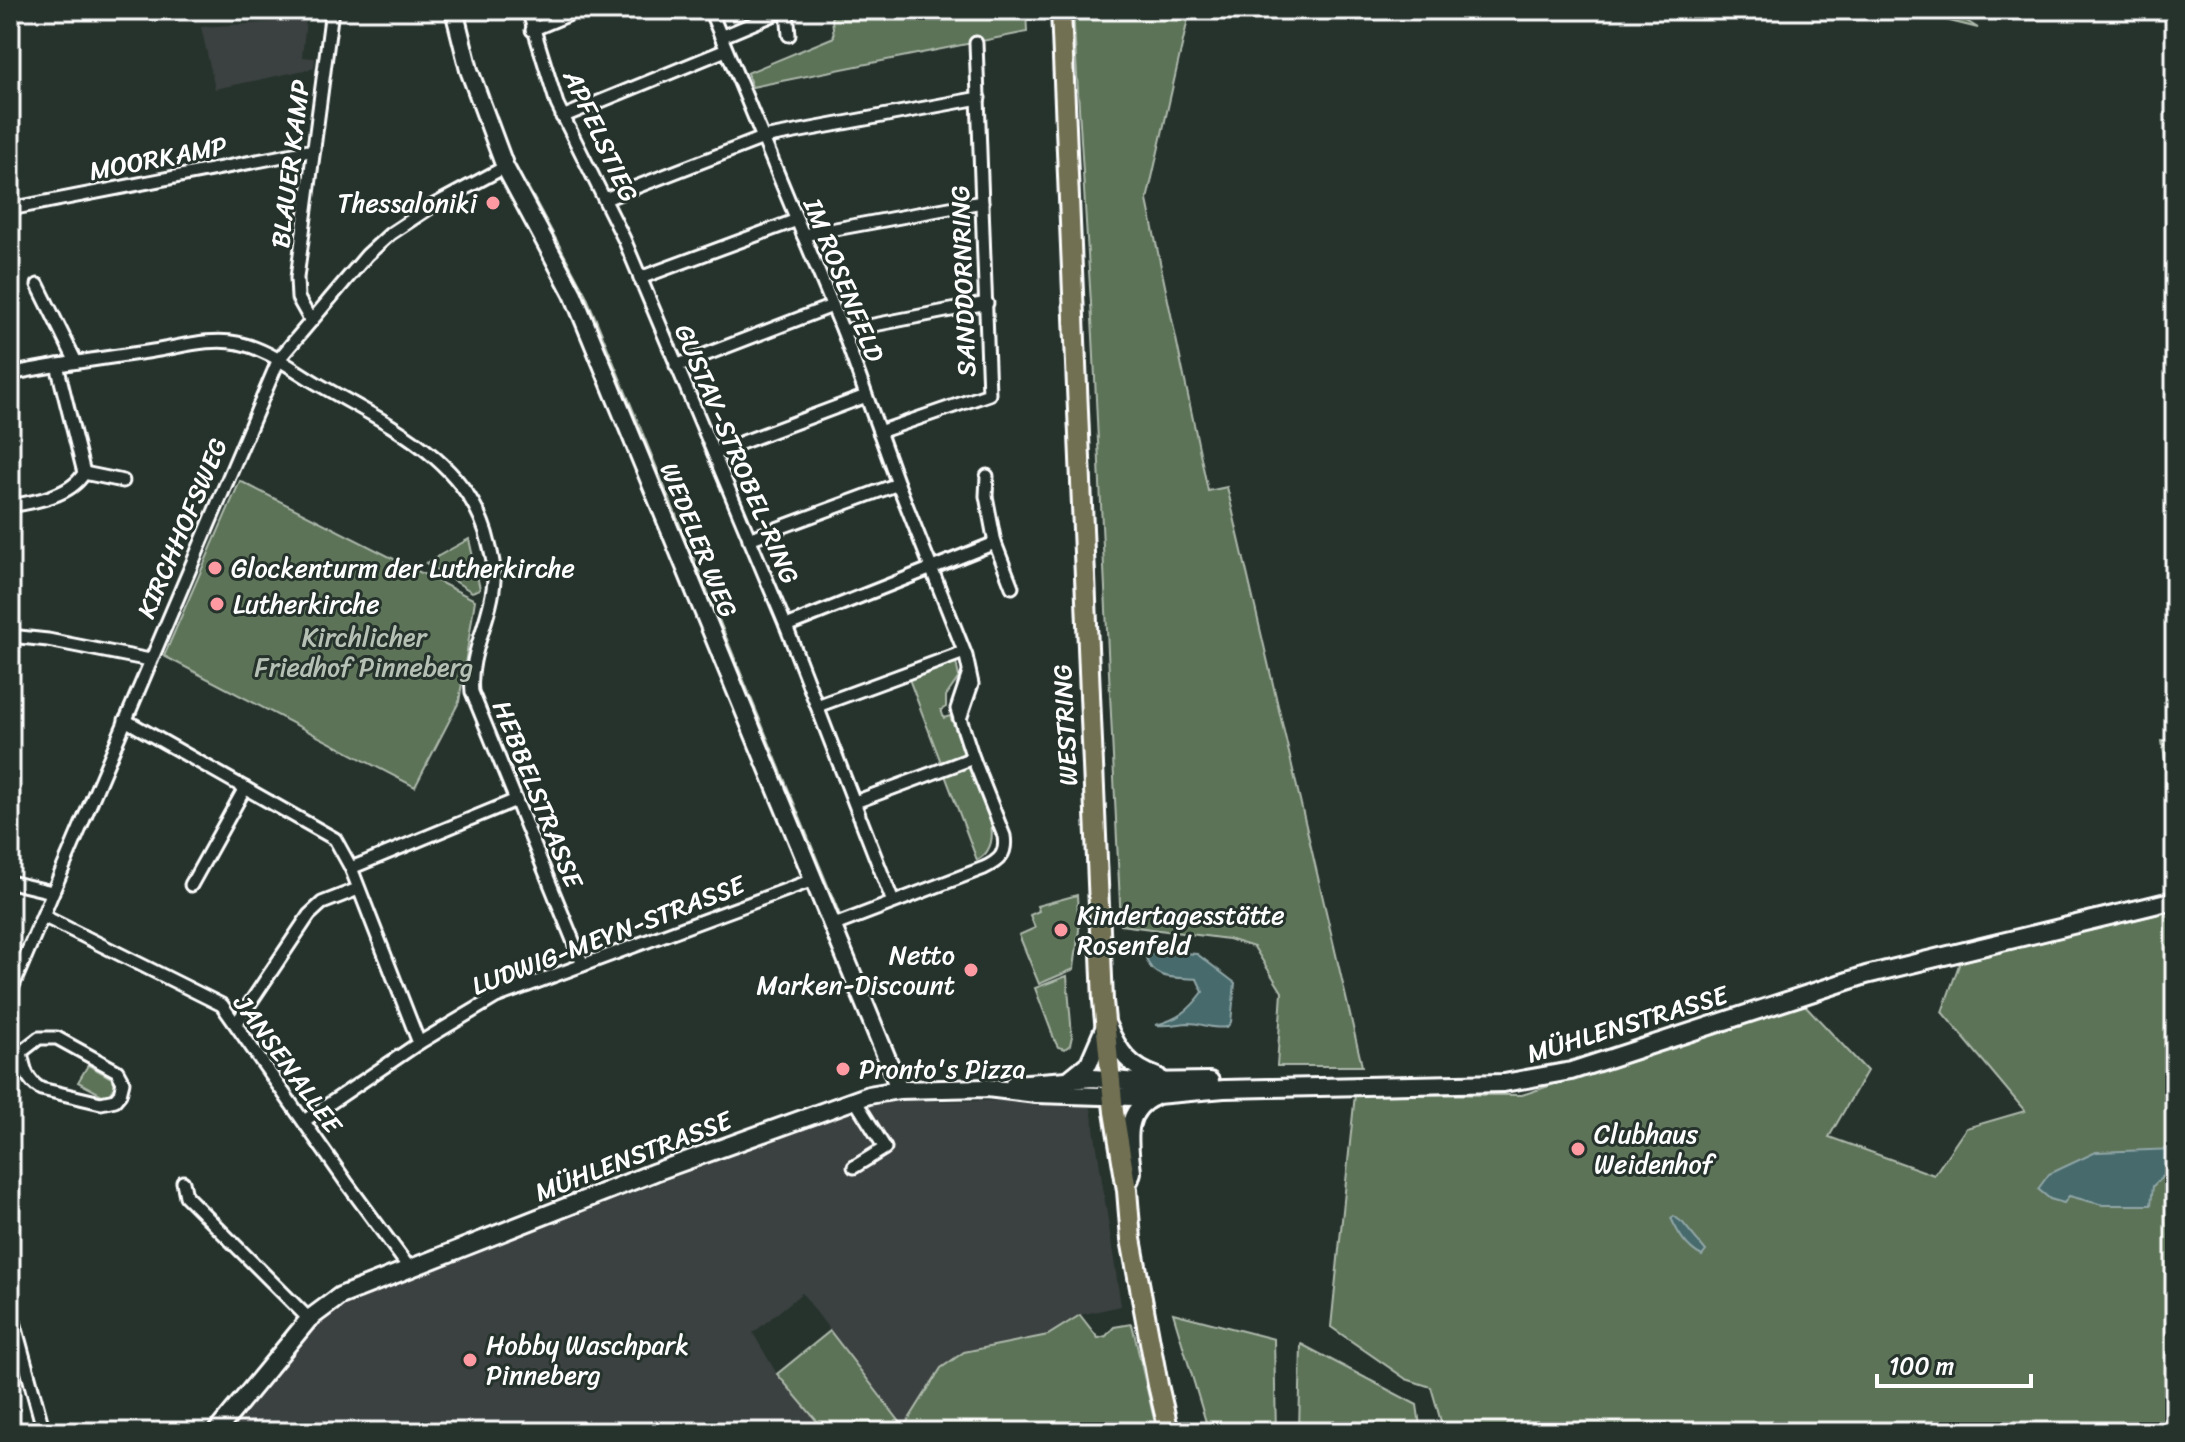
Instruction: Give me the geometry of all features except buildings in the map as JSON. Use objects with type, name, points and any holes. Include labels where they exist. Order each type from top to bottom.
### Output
[{"type":"main road","name":"WEDELER WEG","points":[[454,10],[469,70],[505,167],[573,294],[898,1090]]},
{"type":"main road","name":"WESTRING","points":[[1061,10],[1103,1001],[1136,1275],[1169,1432]]},
{"type":"main road","name":"MÜHLENSTRASSE","points":[[987,1088],[1036,1094],[1112,1088],[1476,1084],[1533,1079],[1571,1071],[1830,985],[2175,900]]},
{"type":"main road","points":[[1068,1080],[1089,1063],[1106,1023]]},
{"type":"main road","points":[[1106,1023],[1127,1061],[1163,1088],[1144,1101],[1129,1127],[1132,1172],[1127,1190]]},
{"type":"main road","name":"MÜHLENSTRASSE","points":[[216,1432],[309,1319],[340,1296],[564,1207],[845,1102],[898,1090],[987,1088],[1068,1080],[1112,1088]]},
{"type":"street","name":"BLAUER KAMP","points":[[311,321],[301,306],[297,289],[332,10]]},
{"type":"street","name":"APFELSTIEG","points":[[528,10],[562,117],[605,199],[640,278]]},
{"type":"street","points":[[532,30],[580,10]]},
{"type":"street","name":"IM ROSENFELD","points":[[710,10],[843,331],[898,484],[970,668],[957,709],[1006,846],[1002,856],[984,868],[832,926]]},
{"type":"street","points":[[721,37],[786,10],[789,35]]},
{"type":"street","name":"SANDDORNRING","points":[[879,432],[989,394],[976,43]]},
{"type":"street","points":[[562,117],[726,50]]},
{"type":"street","points":[[605,199],[763,138],[979,98]]},
{"type":"street","name":"MOORKAMP","points":[[10,209],[314,150]]},
{"type":"street","name":"KIRCHHOFSWEG","points":[[10,993],[279,359],[367,255],[390,234],[434,205],[505,167]]},
{"type":"street","points":[[803,235],[982,202]]},
{"type":"street","points":[[640,278],[797,220]]},
{"type":"street","name":"GUSTAV-STROBEL-RING","points":[[640,278],[786,626],[893,902]]},
{"type":"street","points":[[38,285],[76,362]]},
{"type":"street","points":[[843,331],[987,303]]},
{"type":"street","points":[[676,366],[832,306]]},
{"type":"street","name":"HEBBELSTRASSE","points":[[10,374],[217,342],[236,342],[279,359],[383,420],[421,446],[453,476],[473,503],[489,541],[494,578],[474,666],[472,692],[583,965]]},
{"type":"street","points":[[10,506],[66,490],[79,482],[84,473],[57,365]]},
{"type":"street","points":[[714,453],[866,396]]},
{"type":"street","points":[[84,473],[123,481]]},
{"type":"street","points":[[987,476],[986,496],[995,543],[1012,587]]},
{"type":"street","points":[[749,539],[898,484]]},
{"type":"street","points":[[786,626],[995,543]]},
{"type":"street","points":[[10,636],[61,642],[150,660]]},
{"type":"street","points":[[817,706],[964,652]]},
{"type":"street","points":[[125,720],[332,837],[351,868],[419,1043]]},
{"type":"street","points":[[855,802],[973,758]]},
{"type":"street","points":[[191,885],[245,788]]},
{"type":"street","points":[[351,868],[516,800]]},
{"type":"street","name":"LUDWIG-MEYN-STRASSE","points":[[304,1121],[419,1043],[496,997],[813,880]]},
{"type":"street","points":[[10,882],[52,892]]},
{"type":"street","points":[[236,1024],[309,915],[322,903],[358,889]]},
{"type":"street","name":"JANSENALLEE","points":[[43,916],[222,1005],[410,1269]]},
{"type":"street","points":[[39,1038],[57,1038],[117,1071],[123,1082],[120,1094],[115,1100],[101,1103],[41,1089],[27,1077],[16,1049],[39,1038]]},
{"type":"street","points":[[854,1167],[885,1148],[858,1105]]},
{"type":"street","points":[[183,1182],[186,1196],[309,1319]]},
{"type":"street","points":[[10,1307],[44,1432]]},
{"type":"shaded area","points":[[306,20],[302,57],[315,58],[314,68],[215,89],[201,27]]},
{"type":"shaded area","points":[[882,1101],[1008,1101],[1086,1105],[1091,1108],[1121,1306],[1080,1315],[1048,1335],[964,1352],[941,1368],[903,1428],[802,1293],[753,1333],[777,1374],[826,1432],[241,1432],[233,1425],[304,1337],[331,1311],[353,1299],[856,1108]]},
{"type":"green space","points":[[831,10],[1026,10],[1027,32],[752,87],[747,73],[834,37]]},
{"type":"green space","points":[[1073,10],[1190,10],[1147,200],[1208,491],[1227,487],[1362,1066],[1277,1066],[1282,992],[1254,947],[1228,939],[1121,925],[1093,336]]},
{"type":"green space","points":[[1905,10],[1949,10],[1978,28]]},
{"type":"green space","points":[[527,185],[586,295],[840,915],[837,916],[522,187]]},
{"type":"green space","name":"Kirchlicher Friedhof Pinneberg","points":[[240,481],[475,600],[459,702],[415,787],[164,656]]},
{"type":"green space","points":[[469,539],[480,589],[472,592],[426,563]]},
{"type":"green space","points":[[956,662],[959,677],[946,696],[946,707],[941,710],[944,718],[950,716],[966,755],[942,765],[909,679]]},
{"type":"green space","points":[[2175,737],[2175,823],[2162,741]]},
{"type":"green space","points":[[970,765],[992,829],[987,852],[977,860],[945,775]]},
{"type":"green space","points":[[1077,895],[1079,930],[1074,969],[1039,984],[1019,935],[1035,928],[1030,915],[1039,911],[1037,906]]},
{"type":"green space","points":[[2175,910],[2175,1432],[1444,1432],[1431,1387],[1406,1379],[1331,1327],[1355,1094],[1522,1095],[1805,1005],[1867,1071],[1829,1137],[1934,1175],[1966,1128],[2025,1111],[1942,1012],[1960,962]]},
{"type":"green space","points":[[1067,976],[1072,1036],[1070,1045],[1065,1049],[1058,1047],[1055,1041],[1035,988]]},
{"type":"green space","points":[[88,1065],[113,1079],[115,1086],[109,1094],[102,1095],[78,1082]]},
{"type":"green space","points":[[1173,1313],[1274,1339],[1276,1432],[1209,1432]]},
{"type":"green space","points":[[1080,1315],[1098,1338],[1106,1336],[1114,1327],[1132,1324],[1157,1432],[826,1432],[777,1374],[830,1331],[904,1427],[941,1368],[964,1352],[1048,1335]]},
{"type":"green space","points":[[1301,1344],[1417,1405],[1421,1432],[1299,1432]]},
{"type":"water","points":[[1156,951],[1197,954],[1235,983],[1231,1022],[1227,1027],[1188,1023],[1156,1025],[1182,1013],[1203,992],[1197,979],[1166,976],[1154,971],[1146,958]]},
{"type":"water","points":[[2175,1149],[2175,1174],[2166,1173],[2153,1186],[2151,1205],[2103,1205],[2069,1196],[2064,1203],[2050,1199],[2038,1189],[2049,1174],[2096,1152]]},
{"type":"water","points":[[1674,1216],[1706,1251],[1702,1256],[1683,1240],[1671,1218]]},
{"type":"place","name":"Thessaloniki","points":[[493,203]]},
{"type":"place","name":"Glockenturm der Lutherkirche","points":[[215,568]]},
{"type":"place","name":"Lutherkirche","points":[[217,604]]},
{"type":"place","name":"Kindertagesstätte Rosenfeld","points":[[1061,930]]},
{"type":"place","name":"Netto Marken-Discount","points":[[971,970]]},
{"type":"place","name":"Pronto's Pizza","points":[[843,1069]]},
{"type":"place","name":"Clubhaus Weidenhof","points":[[1578,1149]]},
{"type":"place","name":"Hobby Waschpark Pinneberg","points":[[470,1360]]}]
